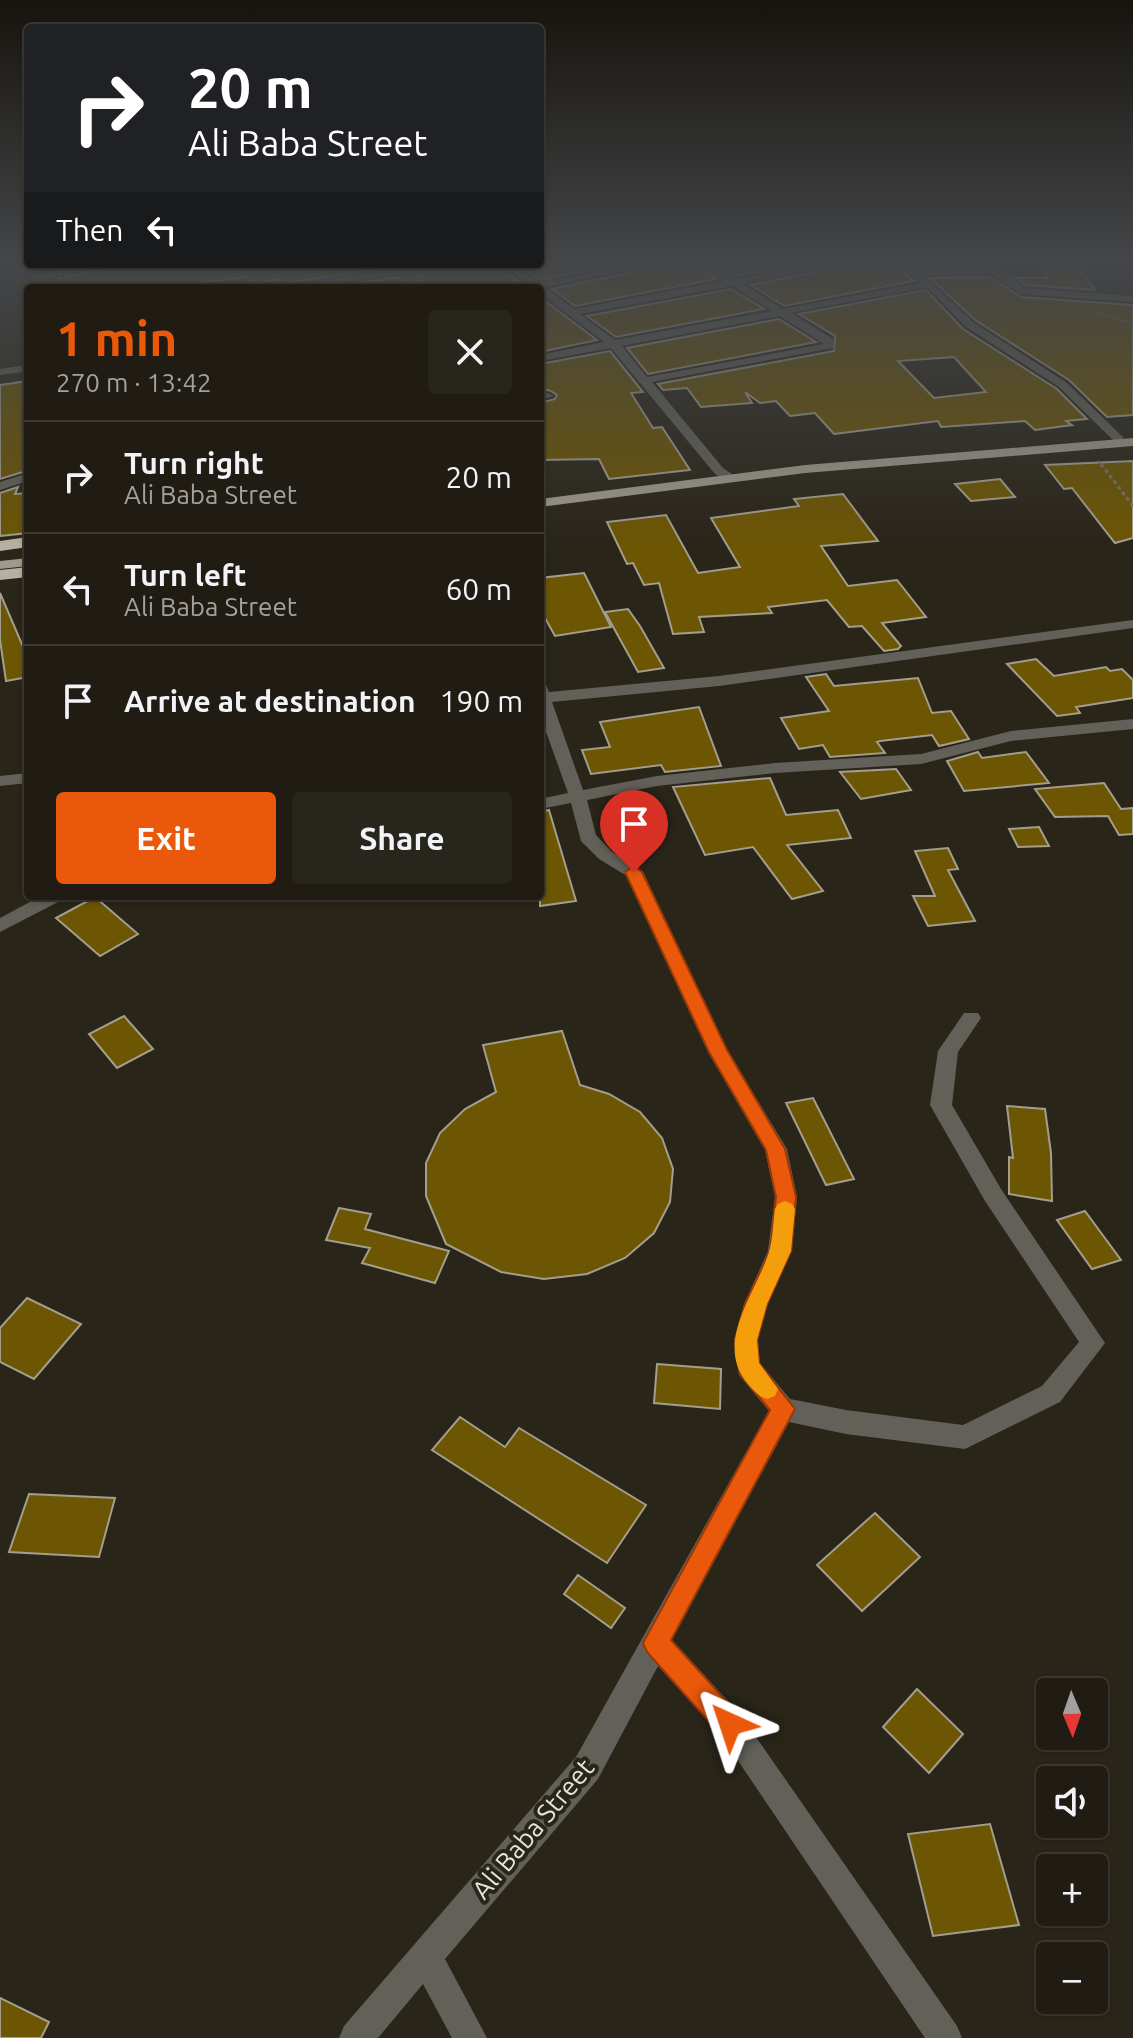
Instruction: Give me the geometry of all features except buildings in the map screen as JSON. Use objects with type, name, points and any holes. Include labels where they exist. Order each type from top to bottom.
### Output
[{"type":"highway","points":[[0,546],[24,543]]},
{"type":"highway","points":[[0,575],[24,572]]},
{"type":"main road","points":[[544,502],[725,474],[1133,439]]},
{"type":"main road","points":[[544,490],[1133,439]]},
{"type":"main road","points":[[0,555],[24,552]]},
{"type":"main road","points":[[0,565],[24,562]]},
{"type":"street","points":[[625,356],[725,474]]},
{"type":"street","points":[[647,380],[775,356]]},
{"type":"street","points":[[1018,356],[1063,385],[1118,438]]},
{"type":"street","points":[[0,372],[24,369]]},
{"type":"street","points":[[0,486],[24,478]]},
{"type":"street","points":[[544,695],[719,681],[1133,624]]},
{"type":"street","points":[[544,704],[583,812],[587,837],[605,855],[634,872],[718,1052],[776,1149],[786,1197],[780,1251],[756,1304],[746,1340],[748,1367],[783,1409],[846,1422],[965,1437],[1051,1394],[1093,1343],[993,1195],[941,1105],[948,1051],[971,1018]]},
{"type":"street","points":[[544,803],[576,795],[718,774],[921,759],[1011,736],[1133,724]]},
{"type":"street","points":[[0,781],[24,778]]},
{"type":"street","points":[[0,926],[49,900]]},
{"type":"street","name":"Ali Baba Street","points":[[356,2038],[587,1768],[783,1409]]},
{"type":"street","points":[[656,1643],[730,1724],[945,2038]]},
{"type":"street","points":[[426,1956],[470,2038]]},
{"type":"path","points":[[1096,458],[1133,506]]},
{"type":"slow traffic","points":[[767,1389],[748,1367],[746,1340],[756,1304],[780,1251],[785,1209]]},
{"type":"route","points":[[634,872],[718,1052],[776,1149],[786,1197],[780,1251],[756,1304],[746,1340],[748,1367],[783,1409],[656,1643],[730,1724]]}]
